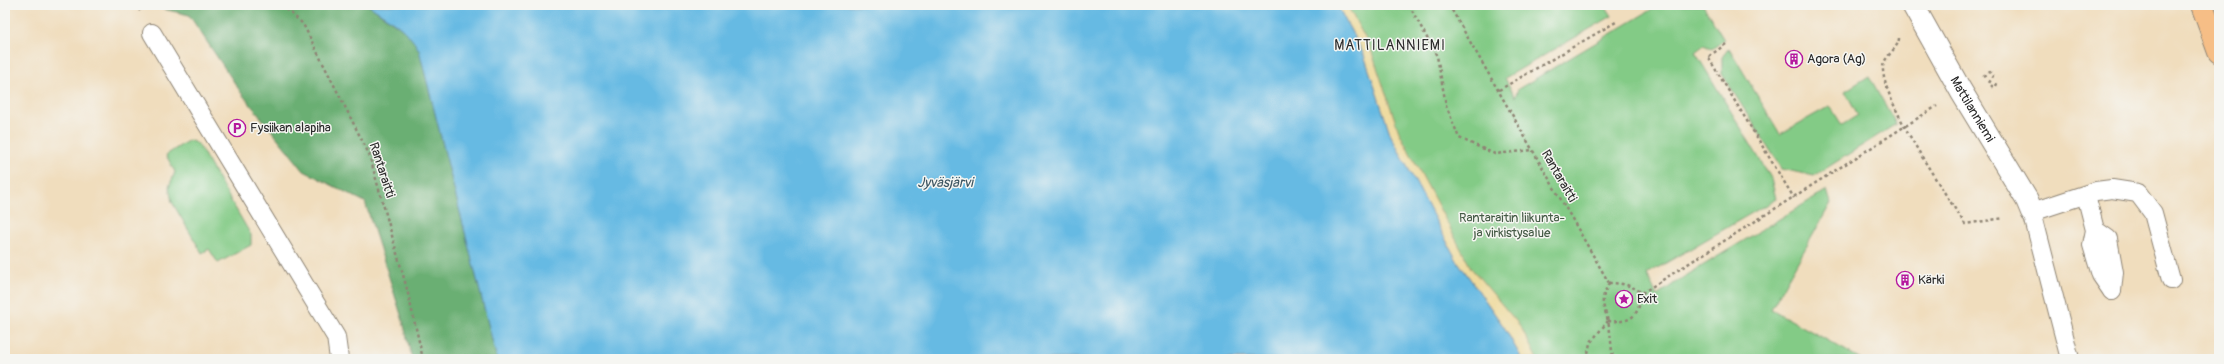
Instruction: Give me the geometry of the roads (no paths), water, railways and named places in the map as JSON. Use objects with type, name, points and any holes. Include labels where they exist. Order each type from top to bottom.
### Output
[{"type":"highway","points":[[2202,5],[2219,52]]},
{"type":"street","name":"Mattilanniemi","points":[[1913,5],[1961,91],[2027,200],[2032,212]]},
{"type":"lane","points":[[152,33],[336,337],[339,359]]},
{"type":"lane","points":[[2070,359],[2032,212],[2086,195],[2112,189],[2138,193],[2153,213],[2171,280]]},
{"type":"lane","points":[[2086,195],[2095,230]]},
{"type":"water","name":"Jyväsjärvi","points":[[368,5],[1337,5],[1364,55],[1391,136],[1456,259],[1504,327],[1522,359],[497,359],[419,50],[403,30],[390,19]]},
{"type":"place","name":"Agora (Ag)","points":[[1794,59]]},
{"type":"place","name":"Fysiikan alapiha","points":[[237,128]]},
{"type":"place","name":"Kärki","points":[[1905,280]]},
{"type":"place","name":"Exit","points":[[1624,299]]},
{"type":"district","name":"MATTILANNIEMI","points":[[1390,45]]},
{"type":"park label","name":"Rantaraitin liikunta- ja virkistysalue","points":[[1512,226]]}]
